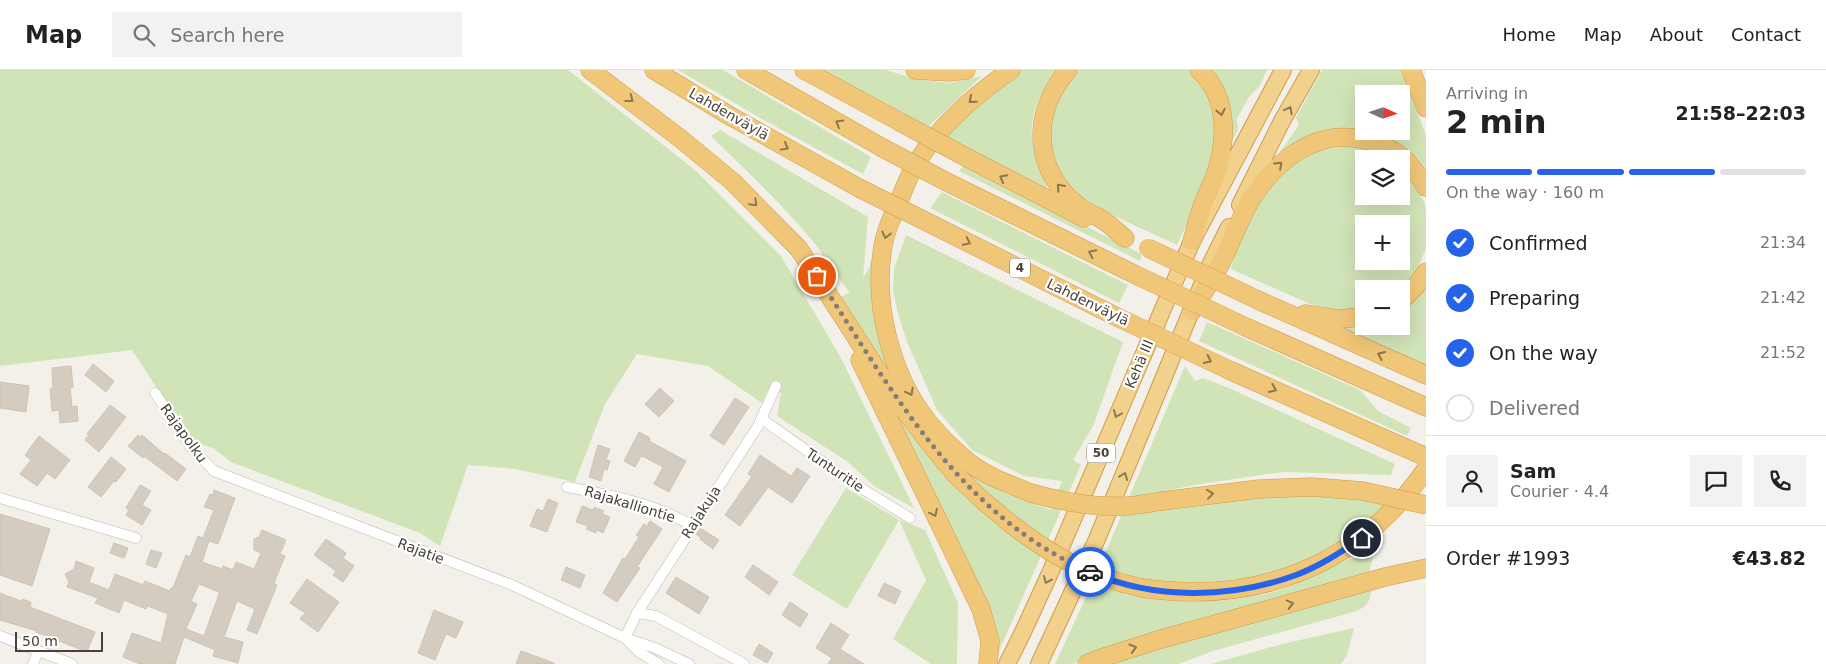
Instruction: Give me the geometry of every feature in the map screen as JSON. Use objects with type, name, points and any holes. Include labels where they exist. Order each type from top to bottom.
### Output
[{"type":"highway","points":[[590,70],[734,182],[799,249],[894,396],[954,473],[1011,524],[1038,544],[1070,563],[1100,577],[1166,592],[1200,593],[1264,584],[1296,575],[1328,560],[1362,538],[1390,514],[1412,490],[1426,470]]},
{"type":"highway","name":"Lahdenväylä","points":[[654,70],[730,116],[859,188],[1117,317],[1229,370],[1426,457]]},
{"type":"highway","points":[[746,70],[945,181],[1248,328],[1426,407]]},
{"type":"highway","points":[[804,70],[1019,186],[1125,238],[1260,302],[1426,375]]},
{"type":"highway","points":[[915,70],[949,72],[966,70]]},
{"type":"highway","points":[[1010,70],[960,111],[918,159],[888,227],[882,254],[880,290],[883,317],[893,355],[908,390],[925,418],[968,462],[995,478],[1031,493],[1064,502],[1095,506],[1128,506],[1258,489],[1312,487],[1363,491],[1426,505]]},
{"type":"highway","points":[[1068,70],[1050,96],[1044,113],[1042,146],[1047,166],[1056,185],[1081,208],[1102,220],[1125,238]]},
{"type":"highway","points":[[1192,241],[1222,150],[1224,132],[1218,97],[1210,83],[1199,70]]},
{"type":"highway","name":"Kehä III","points":[[1007,664],[1046,581],[1192,241],[1283,70]]},
{"type":"highway","name":"Kehä III","points":[[1039,664],[1097,539],[1211,263],[1282,121],[1311,70]]},
{"type":"highway","points":[[1411,70],[1426,108]]},
{"type":"highway","points":[[1192,311],[1219,267],[1254,195],[1265,179],[1296,151],[1316,142],[1335,138],[1354,138],[1374,142],[1392,149],[1405,159],[1417,172],[1426,187]]},
{"type":"highway","points":[[1410,292],[1426,272]]},
{"type":"highway","points":[[826,290],[981,609],[990,641],[988,664]]},
{"type":"highway","points":[[1279,310],[1337,319],[1355,318]]},
{"type":"highway","points":[[1087,664],[1158,640],[1426,568]]},
{"type":"street","name":"Rajakuja","points":[[625,638],[637,613],[762,418],[776,386]]},
{"type":"street","name":"Rajapolku","points":[[155,393],[191,447],[214,471]]},
{"type":"street","name":"Tunturitie","points":[[762,418],[851,482],[910,518]]},
{"type":"street","name":"Rajatie","points":[[214,471],[512,585],[625,638],[656,648],[689,664]]},
{"type":"street","name":"Rajakalliontie","points":[[567,487],[598,492],[672,514],[692,526]]},
{"type":"street","points":[[0,498],[136,538]]},
{"type":"street","points":[[637,613],[656,616],[744,664]]},
{"type":"street","points":[[0,636],[72,664]]},
{"type":"street","name":"Rajatie","points":[[625,638],[639,652],[659,664]]},
{"type":"street","points":[[33,664],[38,651]]},
{"type":"green space","points":[[0,70],[568,70],[695,170],[781,256],[841,358],[914,508],[874,486],[848,462],[777,416],[781,393],[767,390],[762,403],[708,366],[637,354],[605,404],[575,482],[515,469],[468,465],[440,546],[420,533],[231,462],[213,448],[192,442],[132,350],[0,366]]},
{"type":"green space","points":[[678,70],[723,70],[871,157],[863,174],[762,119]]},
{"type":"green space","points":[[824,70],[886,70],[915,79],[949,83],[982,76],[928,127]]},
{"type":"green space","points":[[1020,70],[1055,70],[1038,100],[1032,127],[1035,155],[1047,186],[1046,188],[946,137],[992,90]]},
{"type":"green space","points":[[1077,70],[1190,70],[1205,90],[1213,111],[1215,134],[1212,156],[1197,202],[1177,245],[1097,208],[1073,191],[1057,170],[1050,146],[1050,120],[1069,77]]},
{"type":"green space","points":[[1208,70],[1267,70],[1259,87],[1249,97],[1237,119],[1238,130],[1231,143]]},
{"type":"green space","points":[[1322,70],[1401,70],[1407,85],[1355,85],[1355,138],[1277,156],[1299,125],[1296,118]]},
{"type":"green space","points":[[1410,93],[1426,135],[1426,168],[1410,153],[1410,150],[1384,140],[1410,140]]},
{"type":"green space","points":[[720,130],[868,217],[863,278],[875,250],[885,358],[983,480],[1004,493],[1051,510],[1062,481],[1024,476],[972,450],[937,410],[907,342],[893,291],[894,269],[906,235],[1123,342],[1093,426],[1073,460],[1081,465],[999,651],[995,632],[894,411],[921,446],[1006,530],[1032,550],[1015,519],[953,462],[897,388],[841,297],[850,292],[800,226],[711,136]]},
{"type":"green space","points":[[1351,146],[1372,150],[1355,150],[1355,205],[1410,205],[1410,180],[1425,204],[1426,212],[1426,248],[1416,273],[1410,280],[1355,280],[1355,309],[1340,311],[1310,304],[1231,269],[1241,237],[1249,221],[1259,204],[1282,175],[1296,163],[1310,155]]},
{"type":"green space","points":[[963,166],[1142,254],[1140,261],[959,171]]},
{"type":"green space","points":[[942,192],[1128,285],[1119,303],[930,208]]},
{"type":"green space","points":[[1426,288],[1426,366],[1356,335],[1410,335],[1410,301]]},
{"type":"green space","points":[[1207,322],[1360,390],[1378,411],[1411,428],[1407,436],[1199,341]]},
{"type":"green space","points":[[1355,326],[1355,335],[1340,328]]},
{"type":"green space","points":[[1185,366],[1195,381],[1203,378],[1229,388],[1395,464],[1391,475],[1283,472],[1154,493],[1156,512],[1202,501],[1232,497],[1277,495],[1322,496],[1389,505],[1346,541],[1292,569],[1236,583],[1169,583],[1128,577],[1124,594],[1142,598],[1182,601],[1243,598],[1280,590],[1343,561],[1373,557],[1369,572],[1111,648],[1073,664],[1055,664],[1090,589]]},
{"type":"green space","points":[[846,488],[899,520],[847,609],[792,575]]},
{"type":"green space","points":[[899,520],[925,530],[958,603],[957,664],[931,664],[893,639],[926,580]]},
{"type":"green space","points":[[1371,589],[1368,603],[1357,611],[1213,651],[1179,664],[1109,664]]},
{"type":"green space","points":[[1354,628],[1347,655],[1341,664],[1211,664],[1282,644]]},
{"type":"building","points":[[93,364],[114,381],[106,392],[85,375]]},
{"type":"building","points":[[71,366],[73,387],[70,387],[72,407],[77,406],[78,421],[60,423],[59,410],[52,411],[50,389],[53,389],[52,368]]},
{"type":"building","points":[[0,382],[29,386],[26,412],[0,408]]},
{"type":"building","points":[[660,388],[674,401],[659,417],[645,404]]},
{"type":"building","points":[[735,398],[749,407],[724,445],[710,436]]},
{"type":"building","points":[[110,405],[126,417],[99,452],[85,440],[89,435],[87,434]]},
{"type":"building","points":[[639,432],[650,438],[649,441],[686,461],[669,492],[654,484],[663,467],[641,456],[635,467],[624,461]]},
{"type":"building","points":[[138,435],[140,437],[142,435],[164,454],[186,469],[177,481],[128,446]]},
{"type":"building","points":[[39,436],[70,460],[55,479],[47,473],[37,486],[20,474],[31,460],[25,455]]},
{"type":"building","points":[[598,445],[610,449],[606,460],[610,461],[607,470],[604,469],[601,481],[589,477]]},
{"type":"building","points":[[760,455],[791,476],[797,468],[810,476],[792,503],[768,487],[740,526],[725,515],[752,476],[748,474]]},
{"type":"building","points":[[111,457],[126,469],[101,497],[88,487]]},
{"type":"building","points":[[140,485],[151,491],[142,505],[151,510],[142,525],[126,515],[129,510],[126,508]]},
{"type":"building","points":[[214,490],[235,498],[218,544],[209,541],[202,562],[222,569],[223,566],[233,570],[236,562],[254,569],[261,553],[254,550],[254,539],[259,537],[262,530],[286,540],[280,554],[285,556],[274,583],[277,585],[257,634],[247,630],[255,609],[237,601],[224,637],[243,642],[238,663],[213,656],[215,650],[184,637],[175,664],[140,664],[123,657],[132,633],[161,643],[168,614],[148,606],[146,609],[124,600],[119,613],[95,603],[98,598],[67,587],[69,582],[65,574],[74,569],[76,561],[94,568],[89,582],[109,590],[115,574],[143,585],[145,581],[170,591],[173,588],[186,555],[190,557],[198,536],[203,538],[214,510],[204,507],[210,494],[213,495]],"holes":[[[199,584],[219,592],[204,636],[186,629],[197,604],[191,601]]]},
{"type":"building","points":[[548,499],[558,503],[547,532],[530,526],[537,509],[543,511]]},
{"type":"building","points":[[582,506],[593,510],[594,507],[604,511],[602,514],[610,517],[603,533],[597,530],[596,533],[586,529],[588,526],[576,522]]},
{"type":"building","points":[[0,514],[50,529],[32,586],[0,575]]},
{"type":"building","points":[[650,521],[662,529],[637,567],[640,568],[617,602],[603,593],[623,558],[625,559],[639,537],[636,535],[644,524],[647,526]]},
{"type":"building","points":[[700,528],[719,540],[713,549],[696,534]]},
{"type":"building","points":[[326,539],[346,553],[343,558],[354,566],[343,582],[333,575],[336,571],[314,555]]},
{"type":"building","points":[[114,543],[128,548],[124,558],[110,553]]},
{"type":"building","points":[[151,550],[162,553],[156,568],[146,564]]},
{"type":"building","points":[[753,565],[778,582],[769,595],[745,577]]},
{"type":"building","points":[[566,567],[585,575],[580,588],[561,580]]},
{"type":"building","points":[[676,577],[709,597],[699,614],[666,593]]},
{"type":"building","points":[[307,579],[339,602],[318,632],[300,619],[305,613],[290,603]]},
{"type":"building","points":[[884,583],[901,591],[895,604],[878,596]]},
{"type":"building","points":[[0,593],[21,601],[22,599],[31,602],[30,607],[95,632],[87,652],[37,631],[0,620]]},
{"type":"building","points":[[790,602],[808,614],[800,627],[782,615]]},
{"type":"building","points":[[434,610],[463,622],[456,638],[446,634],[435,660],[418,653]]},
{"type":"building","points":[[831,623],[849,635],[840,649],[864,664],[828,664],[832,658],[816,648]]},
{"type":"building","points":[[759,644],[773,653],[767,663],[753,655]]},
{"type":"building","points":[[521,651],[554,663],[554,664],[516,664]]},
{"type":"way so far","points":[[817,276],[894,396],[954,473],[1011,524],[1038,544],[1070,563],[1090,572]]},
{"type":"route","points":[[1090,572],[1121,583],[1166,592],[1200,593],[1232,590],[1296,575],[1328,560],[1362,538]]}]
